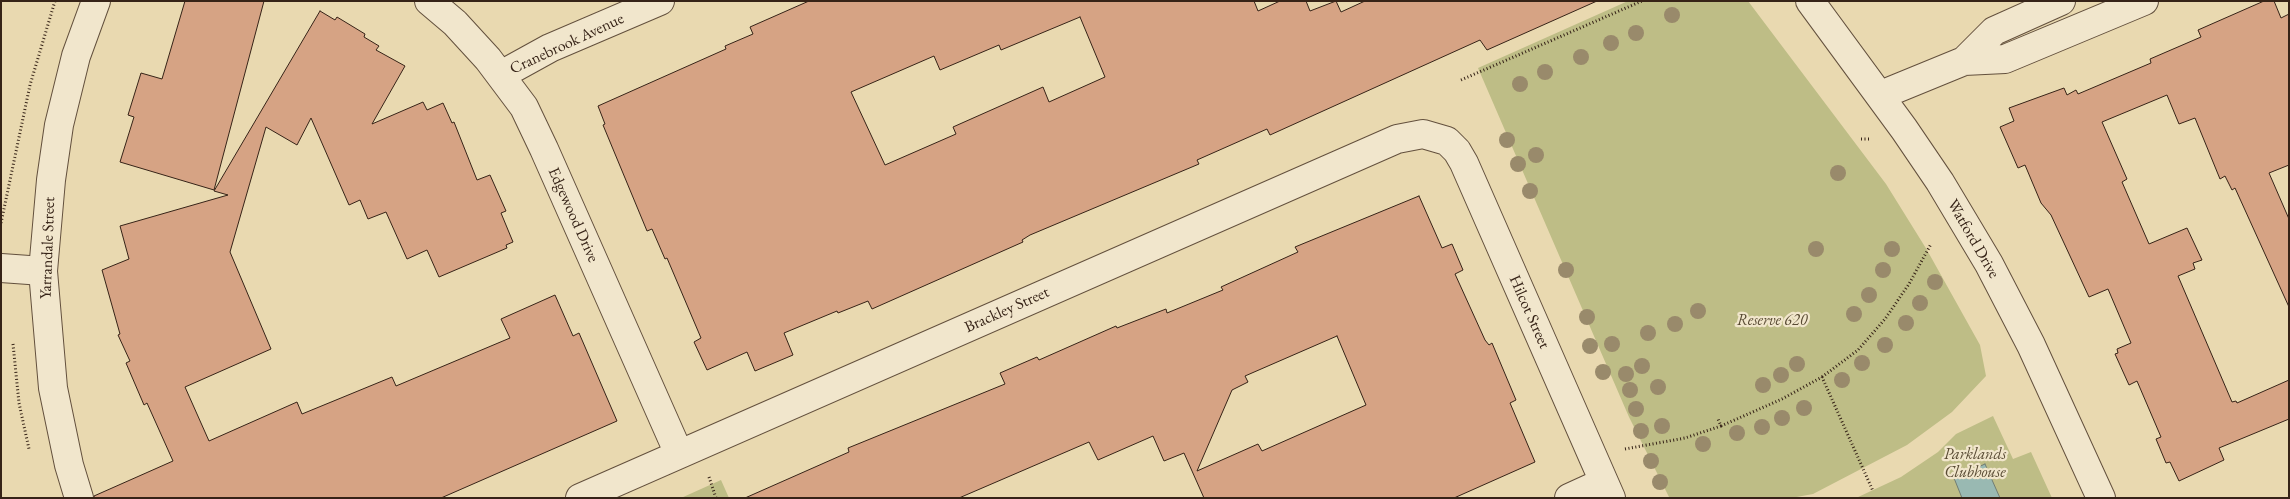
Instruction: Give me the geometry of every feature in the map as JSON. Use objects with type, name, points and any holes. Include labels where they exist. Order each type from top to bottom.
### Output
[{"type":"street","name":"Yarrandale Street","points":[[79,498],[68,465],[53,388],[43,271],[51,180],[59,125],[76,56],[96,1]]},
{"type":"street","name":"Edgewood Drive","points":[[429,1],[455,23],[501,75],[524,107],[678,454]]},
{"type":"street","name":"Cranebrook Avenue","points":[[501,75],[550,48],[660,1]]},
{"type":"street","name":"Watford Drive","points":[[1810,1],[1881,95],[1940,182],[1989,264],[2031,345],[2101,498]]},
{"type":"street","points":[[1964,61],[1994,31],[2061,1]]},
{"type":"street","points":[[1881,95],[1964,61],[2005,59],[2144,1]]},
{"type":"street","name":"Brackley Street","points":[[580,498],[1398,139],[1424,134],[1437,136]]},
{"type":"street","name":"Hilcot Street","points":[[1437,136],[1447,141],[1457,151],[1464,163],[1607,490]]},
{"type":"street","points":[[1,268],[43,271]]},
{"type":"street","points":[[1569,498],[1607,490]]},
{"type":"path","points":[[1461,80],[1642,1]]},
{"type":"path","points":[[1625,449],[1685,438],[1721,426],[1782,399],[1822,376],[1858,350],[1885,319],[1909,284],[1931,244]]},
{"type":"path","points":[[1822,376],[1873,491]]},
{"type":"path","points":[[1718,419],[1721,426]]},
{"type":"green space","name":"Reserve 620","points":[[1628,1],[1748,1],[1886,184],[1927,250],[1980,345],[1986,376],[1952,412],[1907,445],[1813,494],[1791,498],[1669,497],[1629,417],[1478,68]]},
{"type":"green space","name":"Parklands Clubhouse","points":[[1993,416],[2013,459],[2031,452],[2052,498],[1856,498],[1901,477],[1938,452],[1956,434]]},
{"type":"green space","points":[[721,480],[729,498],[681,498]]},
{"type":"water","points":[[1985,464],[2000,498],[1962,498],[1954,478]]},
{"type":"building","points":[[185,1],[264,1],[214,190],[120,162],[134,117],[128,115],[141,73],[162,79]]},
{"type":"building","points":[[809,1],[1254,1],[1258,11],[1280,1],[1306,1],[1310,11],[1336,1],[1341,12],[1365,1],[1597,1],[1487,50],[1480,40],[1270,135],[1267,129],[1197,160],[1199,164],[1030,235],[1022,240],[1023,242],[872,309],[868,301],[838,313],[837,311],[784,333],[793,355],[755,371],[747,352],[707,370],[694,342],[701,338],[667,258],[665,259],[652,229],[647,231],[603,125],[605,124],[598,106],[726,49],[725,46],[753,34],[750,27]],"holes":[[[1080,17],[1105,77],[1049,102],[1043,87],[953,127],[956,134],[885,165],[851,92],[934,56],[940,70],[999,45],[1001,50]]]},
{"type":"building","points":[[2264,1],[2274,1],[2281,18],[2289,14],[2289,165],[2269,173],[2289,219],[2289,307],[2235,188],[2232,190],[2225,176],[2220,179],[2195,118],[2179,124],[2167,95],[2102,122],[2127,179],[2122,182],[2149,244],[2187,228],[2202,260],[2193,263],[2195,269],[2178,276],[2232,402],[2236,401],[2237,403],[2289,380],[2289,419],[2219,448],[2224,460],[2179,481],[2170,462],[2166,463],[2156,439],[2161,437],[2137,381],[2129,385],[2115,354],[2118,353],[2117,349],[2131,343],[2108,289],[2089,297],[2051,215],[2041,203],[2025,165],[2018,168],[2000,127],[2014,121],[2009,108],[2064,88],[2067,95],[2076,90],[2078,94],[2151,63],[2150,59],[2201,37],[2198,30]]},
{"type":"building","points":[[320,11],[335,20],[337,17],[365,34],[364,37],[379,46],[376,50],[405,66],[372,124],[423,102],[427,110],[443,103],[452,123],[454,122],[477,180],[490,175],[506,211],[501,213],[513,242],[506,245],[507,248],[439,277],[427,250],[407,259],[386,212],[368,219],[360,200],[349,205],[311,118],[297,145],[266,127],[230,252],[271,349],[185,387],[209,441],[297,402],[302,414],[392,377],[396,386],[510,338],[501,319],[555,295],[573,336],[579,333],[617,421],[441,498],[94,498],[94,496],[173,461],[147,403],[144,405],[126,363],[130,361],[118,335],[120,334],[102,270],[129,259],[120,226],[228,195],[214,191]]},
{"type":"building","points":[[1419,196],[1442,248],[1452,244],[1463,270],[1455,274],[1485,340],[1489,345],[1492,343],[1516,400],[1510,403],[1535,462],[1454,498],[1204,498],[1184,453],[1164,461],[1153,436],[1098,460],[1089,442],[959,498],[745,498],[849,452],[848,448],[1005,384],[1000,373],[1037,357],[1039,360],[1116,326],[1117,328],[1166,309],[1167,313],[1223,290],[1221,287],[1298,252],[1295,247]],"holes":[[[1337,336],[1366,405],[1262,451],[1258,444],[1197,471],[1232,390],[1248,382],[1245,376]]]}]
